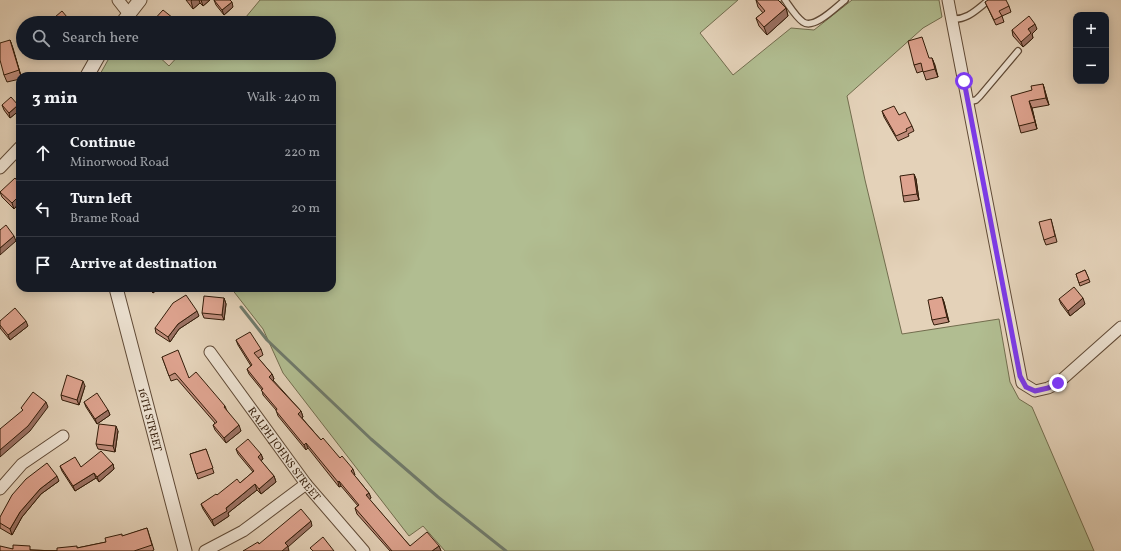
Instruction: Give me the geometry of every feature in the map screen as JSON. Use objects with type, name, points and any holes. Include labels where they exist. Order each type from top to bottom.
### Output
[{"type":"street","points":[[118,0],[124,16]]},
{"type":"street","points":[[127,16],[140,0]]},
{"type":"street","points":[[948,0],[1020,376],[1026,387],[1035,391],[1048,388],[1058,383],[1121,327]]},
{"type":"street","points":[[89,72],[96,60]]},
{"type":"street","points":[[0,168],[16,151]]},
{"type":"street","name":"16TH STREET","points":[[117,292],[185,551]]},
{"type":"street","name":"RALPH JOHNS STREET","points":[[210,352],[306,484],[364,551]]},
{"type":"street","points":[[0,489],[22,464],[63,436]]},
{"type":"street","points":[[205,551],[243,531],[306,484]]},
{"type":"lane","points":[[785,0],[803,22],[809,24],[815,23],[845,0]]},
{"type":"lane","points":[[952,19],[961,20],[966,18],[989,0]]},
{"type":"lane","points":[[968,102],[976,100],[980,96],[1018,51]]},
{"type":"green space","points":[[260,0],[738,0],[700,33],[733,75],[791,28],[814,30],[852,0],[939,0],[942,17],[923,28],[847,96],[865,180],[902,334],[999,319],[1010,382],[1019,399],[1032,407],[1094,551],[445,551],[423,526],[409,536],[283,373],[263,329],[234,292],[336,292],[336,72],[101,72],[108,60],[163,60],[169,66],[175,60],[336,60],[336,16],[247,16]]},
{"type":"building","points":[[214,0],[230,0],[232,2],[222,10]]},
{"type":"building","points":[[756,0],[778,0],[786,8],[764,27],[756,18],[765,11]]},
{"type":"building","points":[[988,0],[1006,0],[1009,6],[999,11],[1002,16],[994,20],[985,2]]},
{"type":"building","points":[[163,10],[170,16],[157,16]]},
{"type":"building","points":[[62,11],[66,16],[56,16]]},
{"type":"building","points":[[1029,16],[1035,24],[1028,29],[1031,33],[1021,42],[1012,30]]},
{"type":"building","points":[[922,37],[929,58],[932,58],[935,69],[923,72],[921,63],[914,65],[908,41]]},
{"type":"building","points":[[10,40],[19,70],[4,75],[0,60],[0,43]]},
{"type":"building","points":[[1043,84],[1046,98],[1029,101],[1035,122],[1019,126],[1011,96],[1032,90],[1031,86]]},
{"type":"building","points":[[11,97],[16,103],[16,107],[9,113],[2,105]]},
{"type":"building","points":[[894,106],[899,115],[905,112],[912,126],[906,129],[907,131],[896,136],[882,111]]},
{"type":"building","points":[[914,174],[917,194],[903,196],[900,176]]},
{"type":"building","points":[[15,178],[16,199],[12,203],[0,192]]},
{"type":"building","points":[[1051,219],[1055,236],[1044,240],[1039,222]]},
{"type":"building","points":[[6,225],[14,236],[0,248],[0,230]]},
{"type":"building","points":[[1085,270],[1089,279],[1079,283],[1076,274]]},
{"type":"building","points":[[1074,287],[1083,298],[1068,311],[1059,299]]},
{"type":"building","points":[[186,295],[197,311],[178,324],[168,337],[155,328],[173,303]]},
{"type":"building","points":[[204,296],[224,298],[222,315],[202,313]]},
{"type":"building","points":[[942,297],[947,317],[932,320],[928,300]]},
{"type":"building","points":[[15,308],[26,321],[8,335],[0,325],[0,321]]},
{"type":"building","points":[[250,332],[261,349],[254,353],[272,374],[269,377],[301,411],[298,414],[321,440],[323,438],[340,458],[342,456],[353,469],[351,471],[369,493],[366,495],[410,546],[427,532],[439,546],[432,551],[392,551],[355,508],[359,505],[306,443],[304,445],[276,411],[277,409],[261,390],[263,389],[247,369],[252,365],[236,340]]},
{"type":"building","points":[[178,350],[189,378],[196,372],[239,425],[224,438],[213,425],[217,422],[175,373],[169,376],[162,357]]},
{"type":"building","points":[[67,375],[83,381],[77,400],[61,395]]},
{"type":"building","points":[[33,392],[46,402],[28,426],[0,450],[0,429],[23,410],[21,408]]},
{"type":"building","points":[[97,393],[108,410],[95,419],[84,402]]},
{"type":"building","points":[[99,424],[116,426],[113,446],[96,444]]},
{"type":"building","points":[[248,439],[261,454],[258,457],[274,476],[259,489],[255,484],[226,508],[227,511],[212,520],[201,504],[216,494],[217,495],[237,479],[240,483],[254,471],[236,449]]},
{"type":"building","points":[[206,449],[213,468],[196,474],[190,454]]},
{"type":"building","points":[[101,451],[113,464],[97,477],[94,473],[73,486],[60,466],[75,457],[81,467]]},
{"type":"building","points":[[47,463],[57,476],[40,489],[20,512],[10,529],[0,523],[0,517],[12,495],[26,479]]},
{"type":"building","points":[[301,509],[311,521],[285,543],[288,546],[282,551],[243,551],[258,542],[259,544]]},
{"type":"building","points":[[147,528],[152,545],[134,551],[57,551],[57,548],[77,546],[77,548],[106,542],[105,538],[122,534],[122,536]]},
{"type":"building","points":[[323,537],[334,551],[313,551],[310,548]]},
{"type":"building","points":[[13,545],[30,546],[30,550],[57,551],[0,551],[0,546],[13,549]]},
{"type":"waterway","points":[[241,307],[267,340],[371,439],[438,497],[506,551]]},
{"type":"route","points":[[964,81],[1022,383],[1030,390],[1035,391],[1048,388],[1058,383]]}]
